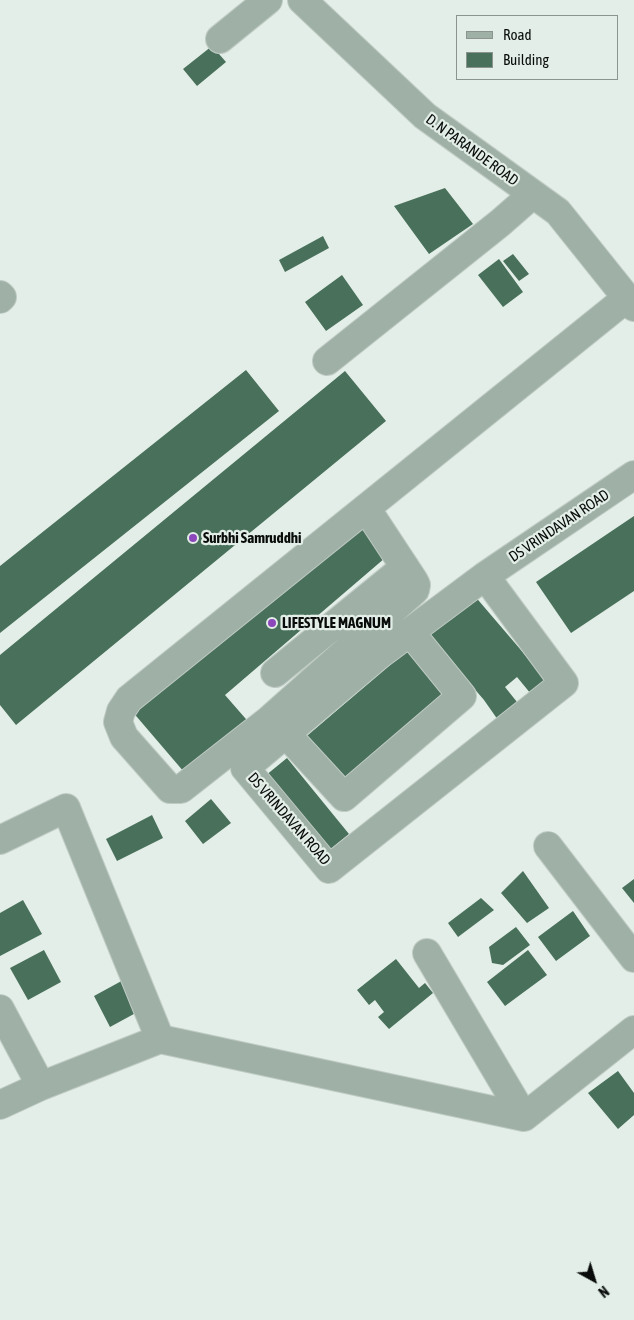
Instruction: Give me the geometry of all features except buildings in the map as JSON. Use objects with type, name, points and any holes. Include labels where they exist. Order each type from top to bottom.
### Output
[{"type":"street","points":[[220,38],[268,0]]},
{"type":"street","name":"D. N PARANDE ROAD","points":[[302,0],[425,116],[558,212],[630,302]]},
{"type":"street","points":[[327,361],[500,223],[532,195]]},
{"type":"street","points":[[0,294],[2,297],[0,300]]},
{"type":"street","points":[[366,508],[416,586],[412,594],[269,720],[181,789],[170,790],[124,736],[118,722],[121,711],[129,699],[366,508],[630,302]]},
{"type":"street","name":"DS VRINDAVAN ROAD","points":[[485,576],[564,683],[329,869],[245,768],[410,632],[485,576],[634,475]]},
{"type":"street","points":[[275,673],[405,567]]},
{"type":"street","points":[[286,734],[344,797],[462,696],[410,632]]},
{"type":"street","points":[[0,840],[66,808],[160,1040]]},
{"type":"street","points":[[548,846],[634,958]]},
{"type":"street","points":[[426,953],[524,1117]]},
{"type":"street","points":[[0,1009],[41,1086]]},
{"type":"street","points":[[524,1117],[634,1030]]},
{"type":"street","points":[[0,1105],[41,1086],[160,1040],[524,1117]]},
{"type":"place","name":"Surbhi Samruddhi","points":[[193,538]]},
{"type":"place","name":"LIFESTYLE MAGNUM","points":[[272,623]]}]
